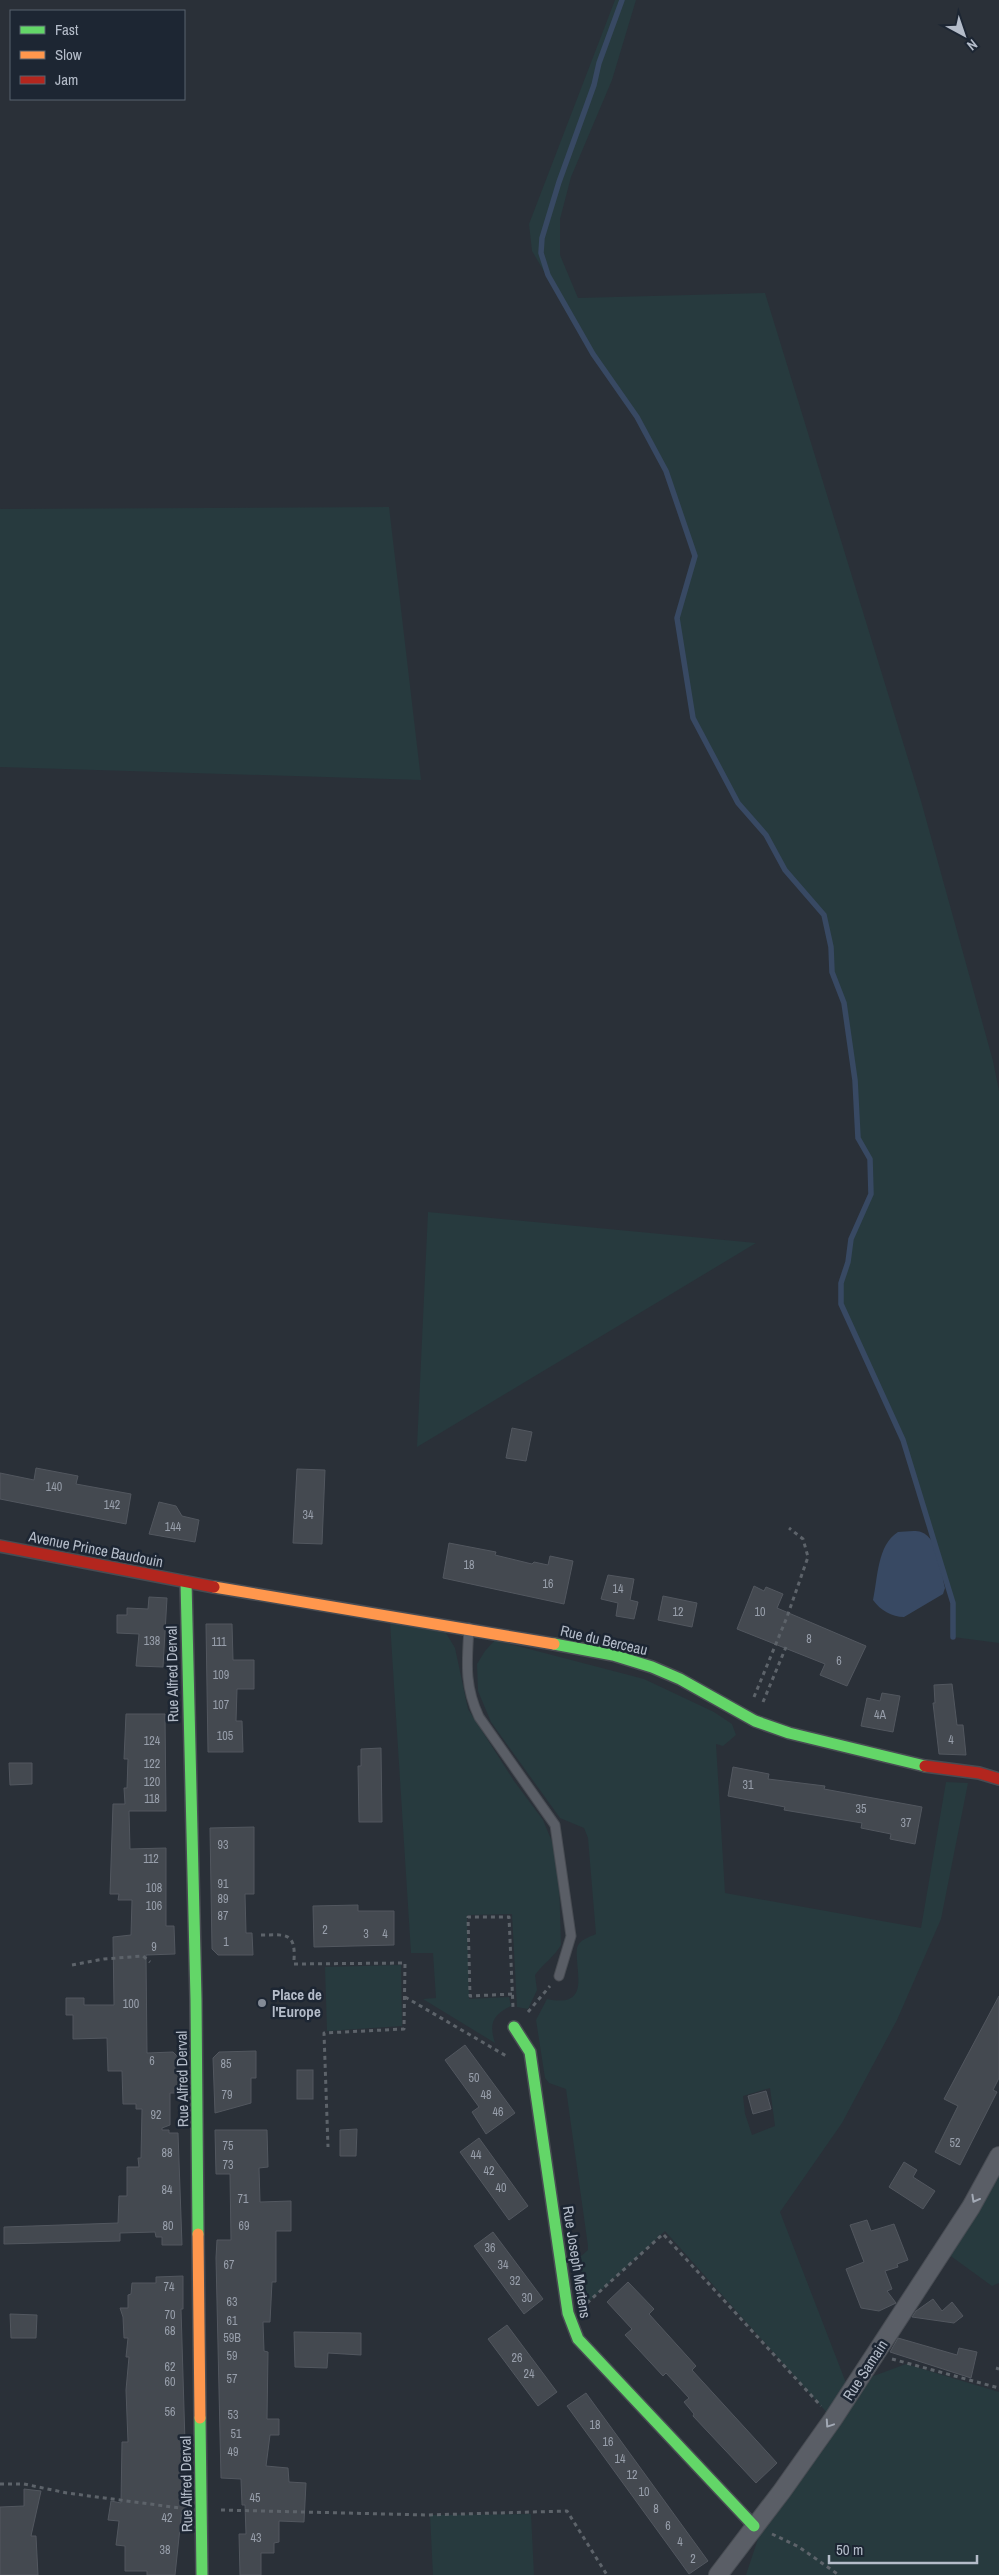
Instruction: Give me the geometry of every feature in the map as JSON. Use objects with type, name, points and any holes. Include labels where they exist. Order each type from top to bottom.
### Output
[{"type":"street","name":"Avenue Prince Baudouin","points":[[0,1546],[186,1582]]},
{"type":"street","name":"Rue du Berceau","points":[[186,1582],[469,1628],[613,1655],[652,1667],[680,1679],[751,1718],[789,1733],[841,1747],[927,1766],[979,1772],[999,1779]]},
{"type":"street","name":"Rue Alfred Derval","points":[[186,1582],[200,2247],[202,2575]]},
{"type":"street","name":"Rue Joseph Mertens","points":[[514,2027],[530,2052],[570,2318],[578,2339],[584,2348],[754,2526]]},
{"type":"street","name":"Rue Samain","points":[[718,2575],[833,2419],[971,2206],[999,2156]]},
{"type":"lane","points":[[469,1628],[467,1682],[479,1717],[556,1825],[571,1936],[559,1976]]},
{"type":"path","points":[[751,1718],[808,1557],[803,1539],[789,1528]]},
{"type":"path","points":[[751,1718],[786,1647]]},
{"type":"path","points":[[512,1994],[470,1996],[468,1917],[509,1917],[514,2027]]},
{"type":"path","points":[[261,1935],[285,1935],[290,1938],[295,1946],[294,1962],[404,1962],[404,2029],[324,2033],[328,2147]]},
{"type":"path","points":[[72,1965],[104,1959],[143,1956],[150,1962]]},
{"type":"path","points":[[514,2027],[559,1976]]},
{"type":"path","points":[[405,1997],[534,2074]]},
{"type":"path","points":[[570,2318],[662,2234],[833,2419]]},
{"type":"path","points":[[875,2354],[999,2388]]},
{"type":"path","points":[[0,2484],[24,2484],[68,2493],[201,2510],[427,2515],[568,2511],[607,2575]]},
{"type":"path","points":[[754,2526],[799,2547],[839,2575]]},
{"type":"green space","points":[[615,0],[636,0],[612,80],[571,177],[560,219],[560,255],[578,298],[765,293],[921,801],[993,1061],[999,1091],[999,1643],[953,1637],[953,1603],[903,1440],[841,1304],[841,1283],[848,1262],[851,1239],[871,1194],[870,1159],[858,1138],[855,1080],[844,1003],[832,972],[831,947],[824,915],[785,870],[766,835],[738,803],[693,718],[677,618],[695,556],[681,514],[666,471],[637,417],[593,354],[532,251],[529,224]]},
{"type":"green space","points":[[389,507],[421,780],[0,767],[0,509]]},
{"type":"green space","points":[[428,1212],[756,1243],[417,1447]]},
{"type":"green space","points":[[390,1622],[446,1633],[455,1648],[468,1709],[514,1781],[543,1820],[555,1849],[559,1879],[561,1945],[535,1975],[537,1990],[528,2009],[517,2007],[512,1914],[467,1915],[469,1999],[509,1997],[511,2006],[496,2017],[492,2025],[495,2043],[423,1999],[436,1998],[433,1953],[411,1953]]},
{"type":"green space","points":[[495,1640],[644,1679],[714,1712],[732,1724],[736,1735],[723,1746],[716,1744],[725,1893],[921,1928],[946,1782],[968,1783],[941,1919],[897,2020],[842,2123],[780,2212],[848,2388],[829,2415],[665,2231],[580,2310],[573,2263],[588,2250],[588,2246],[566,2089],[549,2083],[545,2078],[536,2020],[547,1999],[561,2001],[571,1998],[576,1993],[578,1985],[578,1945],[596,1934],[588,1838],[584,1828],[560,1818],[491,1722],[478,1691],[477,1664]],"holes":[[[770,2088],[775,2126],[752,2135],[745,2114],[743,2096]]]},
{"type":"green space","points":[[401,1965],[402,2026],[327,2031],[325,1967]]},
{"type":"green space","points":[[999,2173],[999,2283],[992,2286],[948,2254]]},
{"type":"green space","points":[[906,2364],[999,2392],[999,2575],[746,2575],[759,2536],[871,2377]]},
{"type":"green space","points":[[531,2514],[534,2575],[433,2575],[430,2515]]},
{"type":"water","points":[[898,1532],[921,1532],[932,1541],[939,1557],[945,1588],[943,1594],[904,1617],[895,1616],[887,1612],[873,1600],[882,1553],[891,1538]]},
{"type":"building","points":[[512,1428],[532,1432],[526,1461],[506,1458]]},
{"type":"building","points":[[36,1468],[78,1476],[76,1484],[131,1494],[126,1524],[0,1499],[0,1473],[34,1480]]},
{"type":"building","points":[[297,1469],[325,1470],[322,1544],[293,1543]]},
{"type":"building","points":[[159,1502],[176,1506],[182,1516],[199,1520],[195,1542],[149,1534]]},
{"type":"building","points":[[449,1543],[496,1552],[495,1555],[532,1564],[534,1562],[548,1565],[550,1556],[573,1561],[564,1604],[443,1578]]},
{"type":"building","points":[[608,1575],[634,1579],[630,1600],[638,1602],[634,1619],[616,1616],[618,1603],[601,1599]]},
{"type":"building","points":[[754,1586],[764,1591],[766,1587],[783,1594],[777,1608],[866,1646],[847,1686],[820,1675],[825,1664],[737,1629]]},
{"type":"building","points":[[663,1596],[697,1603],[692,1627],[658,1620]]},
{"type":"building","points":[[149,1597],[167,1598],[163,1667],[136,1666],[139,1634],[117,1633],[117,1615],[127,1615],[127,1608],[148,1609]]},
{"type":"building","points":[[206,1624],[232,1624],[233,1660],[254,1660],[254,1689],[237,1689],[236,1721],[242,1721],[243,1752],[208,1752]]},
{"type":"building","points":[[952,1684],[957,1725],[963,1725],[966,1755],[939,1754],[933,1703],[935,1703],[934,1685]]},
{"type":"building","points":[[882,1693],[900,1696],[893,1732],[861,1726],[867,1698],[880,1701]]},
{"type":"building","points":[[126,1714],[165,1714],[166,1811],[129,1811],[130,1849],[166,1848],[166,1926],[174,1926],[175,1954],[146,1955],[147,2053],[173,2052],[179,2058],[179,2093],[170,2093],[170,2125],[162,2128],[162,2130],[169,2130],[169,2133],[178,2133],[182,2245],[162,2245],[162,2237],[156,2237],[155,2232],[120,2233],[120,2241],[4,2244],[4,2227],[118,2223],[119,2196],[127,2196],[127,2167],[139,2167],[138,2158],[141,2158],[142,2109],[136,2109],[136,2104],[123,2104],[122,2071],[108,2071],[107,2038],[73,2039],[73,2015],[66,2015],[66,1998],[84,1998],[84,2005],[114,2005],[113,1937],[131,1935],[132,1900],[118,1900],[119,1894],[110,1894],[113,1804],[125,1804],[124,1788],[127,1788],[128,1759],[124,1759]]},
{"type":"building","points":[[381,1748],[382,1822],[359,1822],[358,1766],[361,1766],[361,1749]]},
{"type":"building","points":[[9,1763],[32,1763],[32,1784],[10,1785]]},
{"type":"building","points":[[733,1767],[769,1774],[768,1779],[825,1786],[824,1789],[922,1807],[915,1844],[890,1839],[891,1834],[861,1828],[862,1823],[784,1810],[785,1807],[728,1796]]},
{"type":"building","points":[[254,1827],[254,1894],[245,1894],[246,1933],[252,1933],[253,1955],[218,1955],[212,1949],[210,1828]]},
{"type":"building","points":[[358,1905],[358,1911],[394,1911],[394,1945],[314,1947],[313,1906]]},
{"type":"building","points":[[999,1996],[999,2078],[993,2090],[997,2092],[960,2165],[935,2152],[958,2106],[944,2099]]},
{"type":"building","points":[[465,2045],[515,2113],[486,2134],[472,2112],[479,2107],[445,2060]]},
{"type":"building","points":[[256,2051],[256,2078],[251,2078],[251,2103],[215,2113],[213,2058],[219,2052]]},
{"type":"building","points":[[297,2070],[313,2070],[313,2099],[297,2099]]},
{"type":"building","points":[[766,2091],[771,2109],[753,2114],[748,2096]]},
{"type":"building","points":[[357,2129],[356,2156],[340,2156],[340,2130]]},
{"type":"building","points":[[215,2130],[267,2130],[268,2167],[259,2168],[260,2202],[291,2201],[291,2231],[276,2231],[276,2282],[272,2282],[270,2322],[263,2322],[264,2351],[268,2352],[267,2419],[279,2419],[279,2435],[270,2435],[266,2466],[288,2468],[289,2482],[306,2483],[304,2522],[279,2521],[279,2542],[274,2543],[274,2553],[261,2553],[261,2575],[240,2575],[239,2534],[246,2534],[245,2505],[242,2505],[241,2479],[221,2478],[216,2258],[217,2240],[231,2240],[230,2174],[216,2174]]},
{"type":"building","points":[[479,2138],[528,2206],[509,2220],[460,2152]]},
{"type":"building","points":[[904,2162],[917,2170],[913,2177],[935,2191],[923,2209],[889,2187]]},
{"type":"building","points":[[867,2220],[871,2231],[894,2224],[908,2260],[897,2264],[898,2267],[885,2271],[892,2289],[887,2291],[896,2303],[879,2311],[861,2308],[846,2269],[864,2262],[850,2225]]},
{"type":"building","points":[[493,2232],[543,2299],[524,2314],[474,2246]]},
{"type":"building","points":[[183,2276],[183,2309],[181,2309],[187,2510],[182,2509],[175,2575],[147,2575],[147,2571],[125,2571],[125,2546],[116,2545],[119,2521],[108,2520],[111,2501],[121,2503],[122,2442],[128,2442],[126,2390],[129,2357],[126,2357],[128,2338],[124,2338],[123,2317],[120,2308],[128,2308],[128,2295],[131,2294],[132,2283],[156,2283],[156,2277]]},
{"type":"building","points":[[628,2282],[654,2309],[649,2314],[696,2366],[692,2370],[777,2463],[756,2483],[693,2416],[694,2414],[684,2402],[689,2398],[666,2373],[663,2376],[625,2335],[632,2329],[607,2302]]},
{"type":"building","points":[[933,2299],[942,2311],[952,2302],[963,2316],[954,2323],[912,2317],[916,2311]]},
{"type":"building","points":[[10,2314],[37,2315],[36,2338],[11,2338]]},
{"type":"building","points":[[507,2325],[557,2392],[538,2406],[488,2339]]},
{"type":"building","points":[[294,2332],[361,2333],[361,2355],[328,2353],[327,2368],[295,2367]]},
{"type":"building","points":[[898,2338],[957,2355],[959,2348],[977,2352],[971,2378],[890,2352]]},
{"type":"building","points":[[586,2393],[708,2561],[689,2574],[567,2406]]},
{"type":"building","points":[[24,2489],[41,2491],[31,2536],[36,2536],[38,2575],[0,2575],[0,2507],[24,2506]]},
{"type":"waterway","points":[[622,0],[559,182],[542,238],[541,253],[548,275],[593,354],[637,417],[666,471],[695,556],[677,618],[693,718],[738,803],[766,835],[785,870],[824,915],[831,947],[832,972],[844,1003],[855,1080],[858,1138],[870,1159],[871,1194],[851,1239],[848,1262],[841,1283],[841,1304],[903,1440],[953,1603],[953,1637]]},
{"type":"traffic: fast","points":[[186,1582],[196,1999],[198,2234]]},
{"type":"traffic: fast","points":[[554,1644],[613,1655],[652,1667],[680,1679],[755,1721],[789,1733],[925,1766]]},
{"type":"traffic: fast","points":[[514,2027],[530,2052],[568,2313],[578,2339],[754,2526]]},
{"type":"traffic: fast","points":[[200,2418],[202,2575]]},
{"type":"traffic: slow","points":[[214,1587],[554,1644]]},
{"type":"traffic: slow","points":[[198,2234],[200,2418]]},
{"type":"traffic: jam","points":[[0,1546],[214,1587]]},
{"type":"traffic: jam","points":[[925,1766],[979,1773],[999,1779]]},
{"type":"place","name":"Place de l'Europe","points":[[262,2003]]}]
